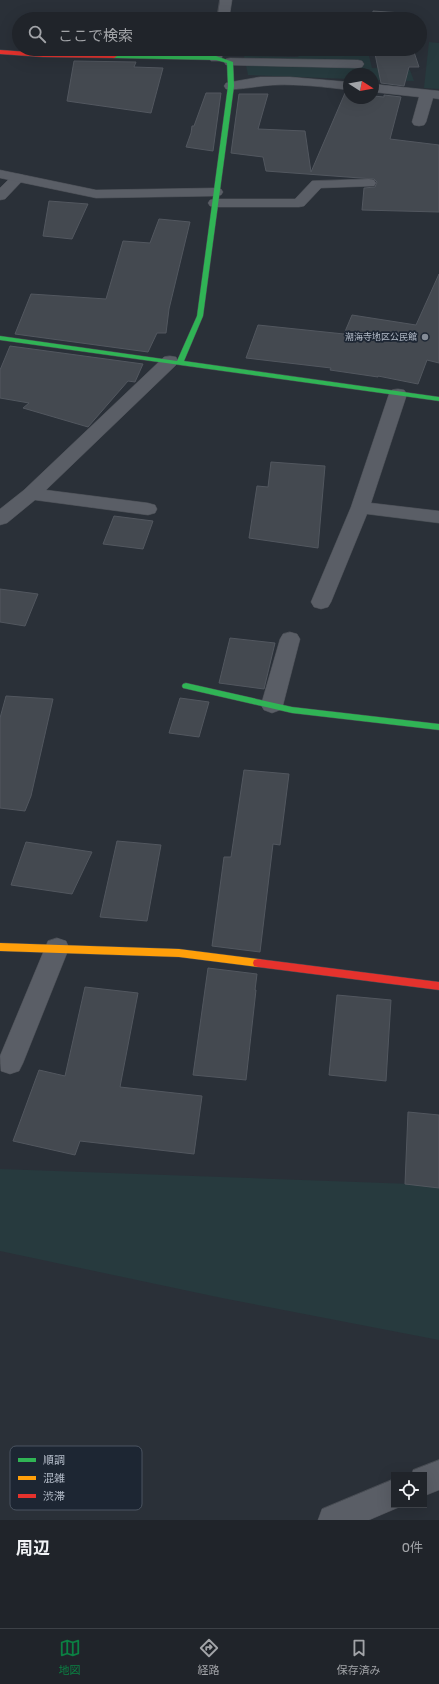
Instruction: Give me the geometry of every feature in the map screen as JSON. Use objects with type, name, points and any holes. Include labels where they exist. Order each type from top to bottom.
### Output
[{"type":"street","points":[[224,12],[226,0]]},
{"type":"street","points":[[0,52],[12,53]]},
{"type":"street","points":[[0,519],[31,494],[175,362],[200,316],[232,86],[230,62],[220,56]]},
{"type":"street","points":[[232,86],[246,82],[280,81],[343,86]]},
{"type":"street","points":[[379,89],[433,94],[419,122]]},
{"type":"street","points":[[0,174],[96,194],[216,197],[299,203],[317,184],[369,183]]},
{"type":"street","points":[[0,338],[439,399]]},
{"type":"street","points":[[321,602],[360,507],[398,394]]},
{"type":"street","points":[[31,494],[148,509]]},
{"type":"street","points":[[360,507],[439,517]]},
{"type":"street","points":[[272,705],[290,639]]},
{"type":"street","points":[[186,686],[292,710],[439,727]]},
{"type":"street","points":[[0,947],[179,953],[439,986]]},
{"type":"street","points":[[10,1063],[57,948]]},
{"type":"lane","points":[[230,62],[358,64]]},
{"type":"lane","points":[[0,196],[18,178]]},
{"type":"lane","points":[[427,1480],[439,1475]]},
{"type":"lane","points":[[333,1520],[391,1495]]},
{"type":"green space","points":[[429,42],[439,43],[439,89],[424,88]]},
{"type":"green space","points":[[244,56],[369,56],[372,68],[343,68],[343,79],[248,75]]},
{"type":"green space","points":[[379,68],[410,70],[414,81],[379,80]]},
{"type":"green space","points":[[0,1169],[439,1185],[439,1340],[222,1298],[0,1251]]},
{"type":"building","points":[[375,56],[415,56],[419,67],[409,67],[404,86],[381,83]]},
{"type":"building","points":[[74,61],[136,62],[134,67],[163,68],[151,113],[67,101]]},
{"type":"building","points":[[206,93],[221,93],[213,151],[186,147],[192,126],[194,126]]},
{"type":"building","points":[[239,94],[268,94],[258,129],[305,131],[311,172],[343,98],[343,104],[379,104],[379,97],[384,97],[384,95],[401,97],[390,139],[439,145],[439,212],[362,210],[364,188],[375,187],[377,182],[374,179],[266,171],[263,157],[231,153]]},
{"type":"building","points":[[49,201],[88,204],[72,239],[43,236]]},
{"type":"building","points":[[159,219],[190,222],[169,309],[166,333],[157,333],[148,352],[15,334],[31,294],[106,299],[123,241],[150,243]]},
{"type":"building","points":[[439,274],[439,363],[427,360],[418,384],[378,376],[330,370],[331,368],[246,358],[258,325],[344,334],[352,315],[416,325]]},
{"type":"building","points":[[10,346],[143,364],[135,382],[128,381],[88,427],[23,408],[29,403],[0,398],[0,370]]},
{"type":"building","points":[[271,462],[325,466],[318,548],[249,538],[257,486],[268,487]]},
{"type":"building","points":[[114,516],[153,521],[143,549],[103,544]]},
{"type":"building","points":[[0,589],[38,594],[25,626],[0,622]]},
{"type":"building","points":[[230,638],[275,643],[264,689],[219,683]]},
{"type":"building","points":[[6,696],[53,699],[31,796],[25,811],[0,808],[0,718]]},
{"type":"building","points":[[180,698],[209,702],[199,737],[169,733]]},
{"type":"building","points":[[244,770],[289,774],[280,845],[273,844],[260,952],[212,946],[224,857],[231,857]]},
{"type":"building","points":[[117,841],[161,845],[147,921],[100,917]]},
{"type":"building","points":[[26,842],[92,852],[72,894],[11,885]]},
{"type":"building","points":[[208,968],[257,974],[246,1080],[193,1075]]},
{"type":"building","points":[[85,987],[138,993],[120,1087],[202,1096],[194,1154],[80,1141],[75,1155],[13,1141],[39,1070],[65,1076]]},
{"type":"building","points":[[337,995],[391,1000],[386,1081],[329,1075]]},
{"type":"building","points":[[408,1112],[439,1115],[439,1188],[405,1184]]},
{"type":"traffic: fast","points":[[114,56],[216,58],[230,62],[231,86],[200,316],[180,362]]},
{"type":"traffic: fast","points":[[0,338],[439,399]]},
{"type":"traffic: fast","points":[[186,686],[292,710],[439,727]]},
{"type":"traffic: slow","points":[[0,947],[179,953],[258,963]]},
{"type":"traffic: jam","points":[[0,52],[12,53]]},
{"type":"traffic: jam","points":[[258,963],[439,986]]},
{"type":"place","name":"潮海寺地区公民館","points":[[425,337]]}]
